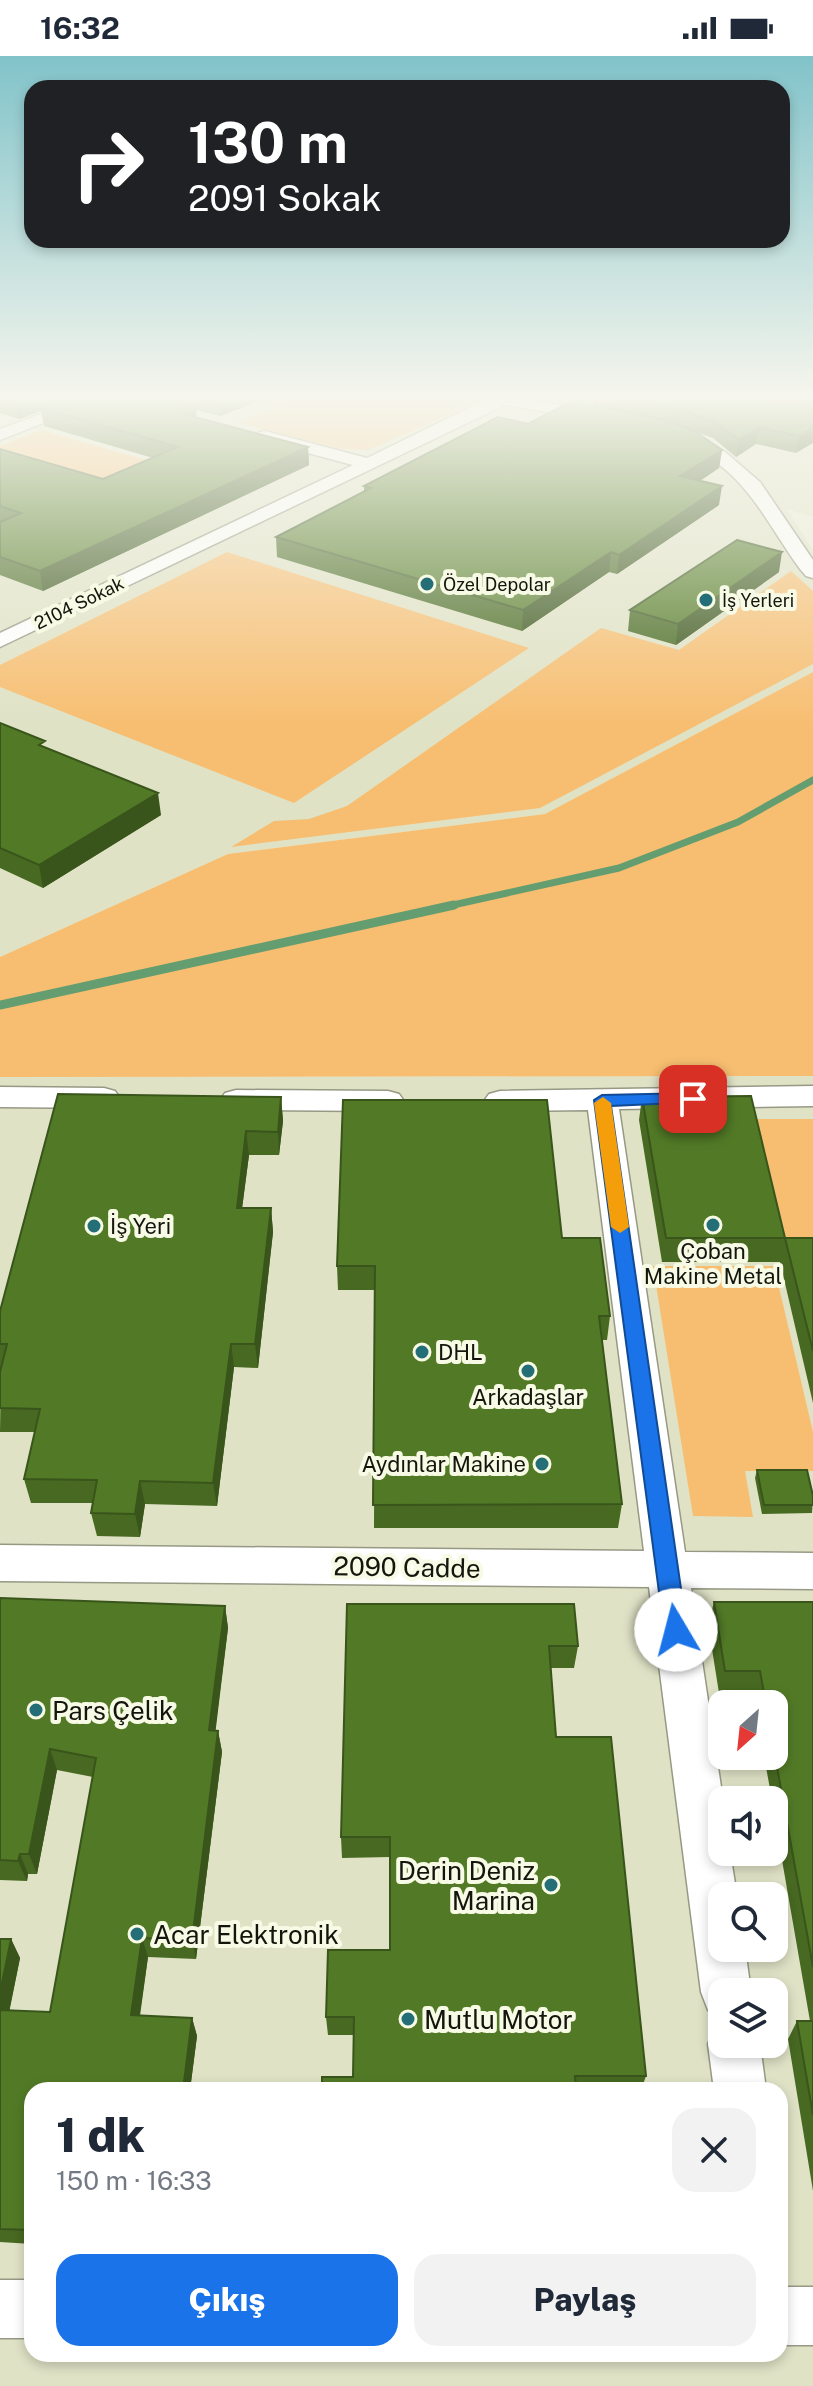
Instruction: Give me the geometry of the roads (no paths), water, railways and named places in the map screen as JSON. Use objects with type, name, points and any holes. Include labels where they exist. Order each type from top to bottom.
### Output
[{"type":"street","name":"2104 Sokak","points":[[0,641],[277,508]]},
{"type":"street","points":[[771,508],[813,572]]},
{"type":"street","points":[[463,1101],[813,1096]]},
{"type":"street","points":[[0,1097],[133,1099]]},
{"type":"street","points":[[213,1100],[416,1101]]},
{"type":"street","points":[[602,1100],[724,1978]]},
{"type":"street","name":"2090 Cadde","points":[[0,1563],[813,1571]]},
{"type":"street","points":[[736,2058],[739,2082]]},
{"type":"street","points":[[0,2309],[24,2309]]},
{"type":"street","points":[[788,2316],[813,2316]]},
{"type":"waterway","points":[[444,907],[619,868],[738,822],[813,780]]},
{"type":"waterway","points":[[0,1005],[454,905]]},
{"type":"place","name":"Özel Depolar","points":[[427,584]]},
{"type":"place","name":"İş Yerleri","points":[[706,600]]},
{"type":"place","name":"Çoban Makine Metal","points":[[713,1225]]},
{"type":"place","name":"İş Yeri","points":[[94,1226]]},
{"type":"place","name":"DHL","points":[[422,1352]]},
{"type":"place","name":"Arkadaşlar","points":[[528,1371]]},
{"type":"place","name":"Aydınlar Makine","points":[[542,1464]]},
{"type":"place","name":"Pars Çelik","points":[[36,1710]]},
{"type":"place","name":"Derin Deniz Marina","points":[[551,1885]]},
{"type":"place","name":"Acar Elektronik","points":[[137,1934]]},
{"type":"place","name":"Mutlu Motor","points":[[408,2019]]}]
